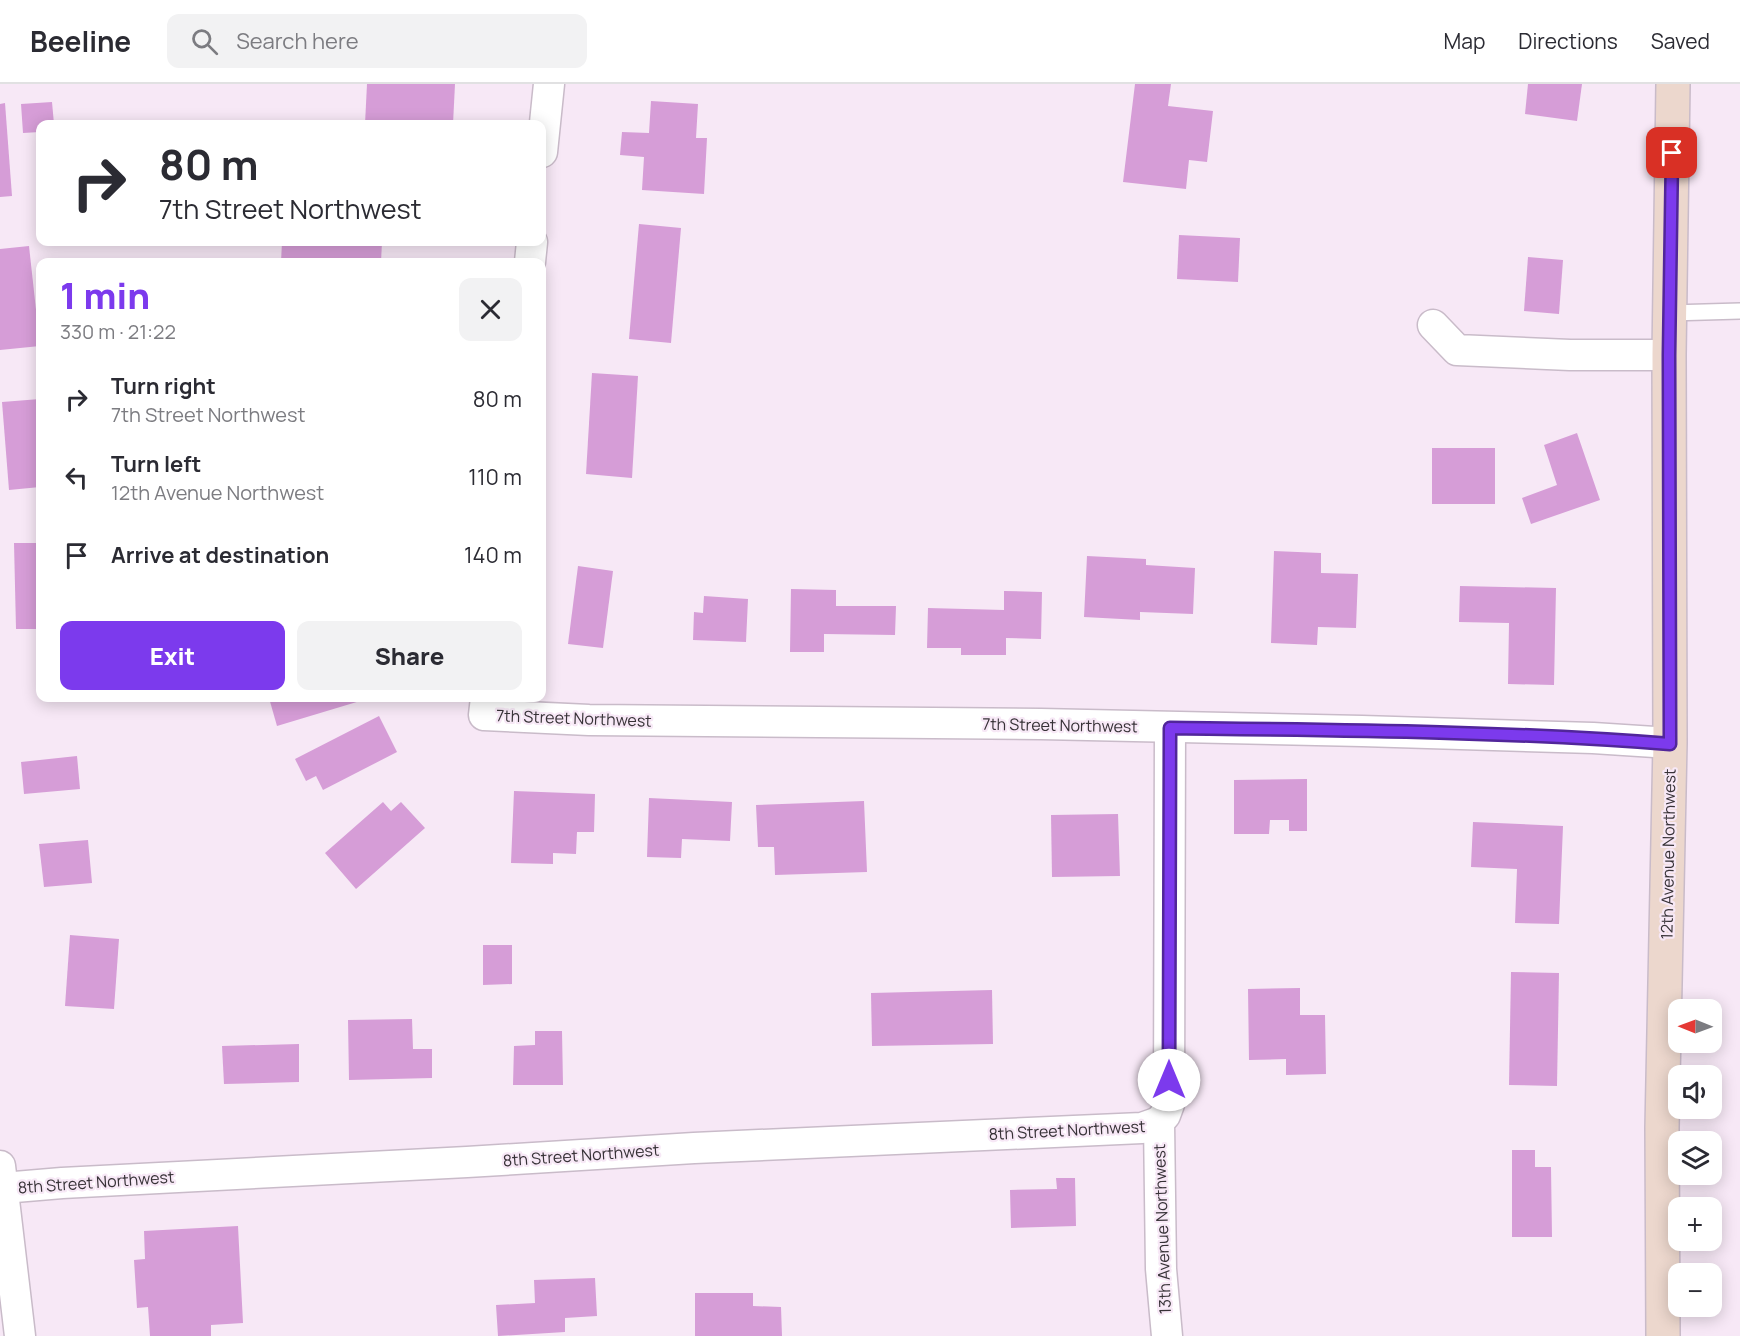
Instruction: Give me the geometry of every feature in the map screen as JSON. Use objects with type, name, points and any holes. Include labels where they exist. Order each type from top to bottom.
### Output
[{"type":"main road","name":"12th Avenue Northwest","points":[[1663,1336],[1662,1117],[1670,744],[1669,355],[1673,84]]},
{"type":"street","points":[[545,120],[549,84]]},
{"type":"street","points":[[1433,325],[1457,350],[1570,356],[1669,355]]},
{"type":"street","name":"7th Street Northwest","points":[[485,706],[589,720],[1041,724],[1385,731],[1593,738],[1670,744]]},
{"type":"street","name":"13th Avenue Northwest","points":[[1167,1336],[1161,1269],[1159,1122],[1165,1115],[1169,1104],[1170,728]]},
{"type":"street","name":"8th Street Northwest","points":[[1,1177],[62,1183],[694,1148],[1142,1128],[1159,1122]]},
{"type":"street","points":[[1,1177],[20,1336]]},
{"type":"lane","points":[[1670,312],[1740,311]]},
{"type":"building","points":[[367,84],[455,84],[453,120],[365,120]]},
{"type":"building","points":[[1135,84],[1171,84],[1168,106],[1213,111],[1207,162],[1189,160],[1186,189],[1123,182]]},
{"type":"building","points":[[1528,84],[1582,84],[1577,121],[1525,114]]},
{"type":"building","points":[[651,101],[698,104],[696,138],[707,138],[704,194],[642,190],[644,157],[620,155],[622,132],[649,133]]},
{"type":"building","points":[[52,102],[54,120],[36,120],[36,132],[23,133],[21,104]]},
{"type":"building","points":[[5,103],[12,196],[0,197],[0,104]]},
{"type":"building","points":[[639,224],[681,228],[671,343],[629,339]]},
{"type":"building","points":[[1179,235],[1240,238],[1238,282],[1177,279]]},
{"type":"building","points":[[29,246],[36,310],[36,346],[0,350],[0,249]]},
{"type":"building","points":[[282,246],[382,246],[381,258],[281,258]]},
{"type":"building","points":[[1528,257],[1563,260],[1559,314],[1524,311]]},
{"type":"building","points":[[592,373],[638,376],[632,478],[586,474]]},
{"type":"building","points":[[36,399],[36,487],[9,490],[2,402]]},
{"type":"building","points":[[1577,433],[1600,500],[1531,524],[1522,498],[1557,485],[1544,445]]},
{"type":"building","points":[[1432,448],[1495,448],[1495,504],[1432,504]]},
{"type":"building","points":[[14,543],[36,543],[36,629],[16,629]]},
{"type":"building","points":[[1274,551],[1321,553],[1321,573],[1358,574],[1356,628],[1318,627],[1317,645],[1271,643]]},
{"type":"building","points":[[1087,556],[1146,559],[1146,565],[1195,568],[1193,614],[1140,612],[1140,620],[1084,617]]},
{"type":"building","points":[[578,566],[613,571],[603,648],[568,644]]},
{"type":"building","points":[[1460,586],[1556,588],[1554,685],[1508,684],[1509,623],[1459,622]]},
{"type":"building","points":[[791,589],[836,590],[836,606],[896,606],[895,635],[824,634],[824,652],[790,652]]},
{"type":"building","points":[[1004,591],[1042,592],[1041,639],[1006,638],[1006,655],[961,655],[961,648],[927,648],[928,608],[1004,610]]},
{"type":"building","points":[[704,596],[748,599],[746,642],[693,640],[694,612],[703,613]]},
{"type":"building","points":[[270,702],[357,702],[277,726]]},
{"type":"building","points":[[379,716],[397,752],[323,790],[316,776],[306,781],[295,759]]},
{"type":"building","points":[[77,756],[80,789],[24,794],[21,762]]},
{"type":"building","points":[[1307,779],[1307,831],[1289,831],[1289,820],[1270,820],[1269,834],[1234,834],[1234,780]]},
{"type":"building","points":[[514,791],[595,794],[594,832],[577,832],[576,854],[553,853],[553,864],[511,863]]},
{"type":"building","points":[[649,798],[732,802],[730,841],[682,839],[681,858],[647,857]]},
{"type":"building","points":[[864,801],[867,872],[775,875],[774,847],[758,847],[756,805]]},
{"type":"building","points":[[383,802],[391,811],[401,802],[425,828],[356,889],[325,853]]},
{"type":"building","points":[[1118,814],[1120,876],[1052,877],[1051,815]]},
{"type":"building","points":[[1473,822],[1563,826],[1559,924],[1515,923],[1517,869],[1471,867]]},
{"type":"building","points":[[88,840],[92,883],[44,887],[39,844]]},
{"type":"building","points":[[70,935],[119,939],[114,1009],[65,1006]]},
{"type":"building","points":[[483,945],[512,945],[512,984],[483,985]]},
{"type":"building","points":[[1511,972],[1559,973],[1557,1086],[1509,1085]]},
{"type":"building","points":[[1300,988],[1300,1015],[1325,1015],[1326,1074],[1286,1075],[1286,1059],[1249,1060],[1248,989]]},
{"type":"building","points":[[992,990],[993,1044],[872,1046],[871,993]]},
{"type":"building","points":[[412,1019],[413,1049],[432,1049],[432,1078],[349,1080],[348,1020]]},
{"type":"building","points":[[535,1031],[562,1031],[563,1085],[513,1085],[514,1046],[535,1045]]},
{"type":"building","points":[[299,1044],[299,1082],[224,1084],[222,1046]]},
{"type":"building","points":[[1512,1150],[1535,1150],[1535,1167],[1551,1167],[1552,1237],[1512,1237]]},
{"type":"building","points":[[1056,1178],[1075,1178],[1076,1226],[1011,1228],[1010,1190],[1057,1189]]},
{"type":"building","points":[[238,1226],[243,1323],[211,1325],[211,1336],[150,1336],[148,1307],[137,1308],[134,1260],[145,1259],[144,1231]]},
{"type":"building","points":[[595,1278],[597,1316],[565,1318],[565,1332],[498,1336],[496,1305],[535,1303],[534,1280]]},
{"type":"building","points":[[695,1293],[753,1293],[753,1306],[781,1307],[782,1336],[695,1336]]},
{"type":"route","points":[[1169,1080],[1170,728],[1385,731],[1593,738],[1670,744],[1669,355],[1672,153]]}]
